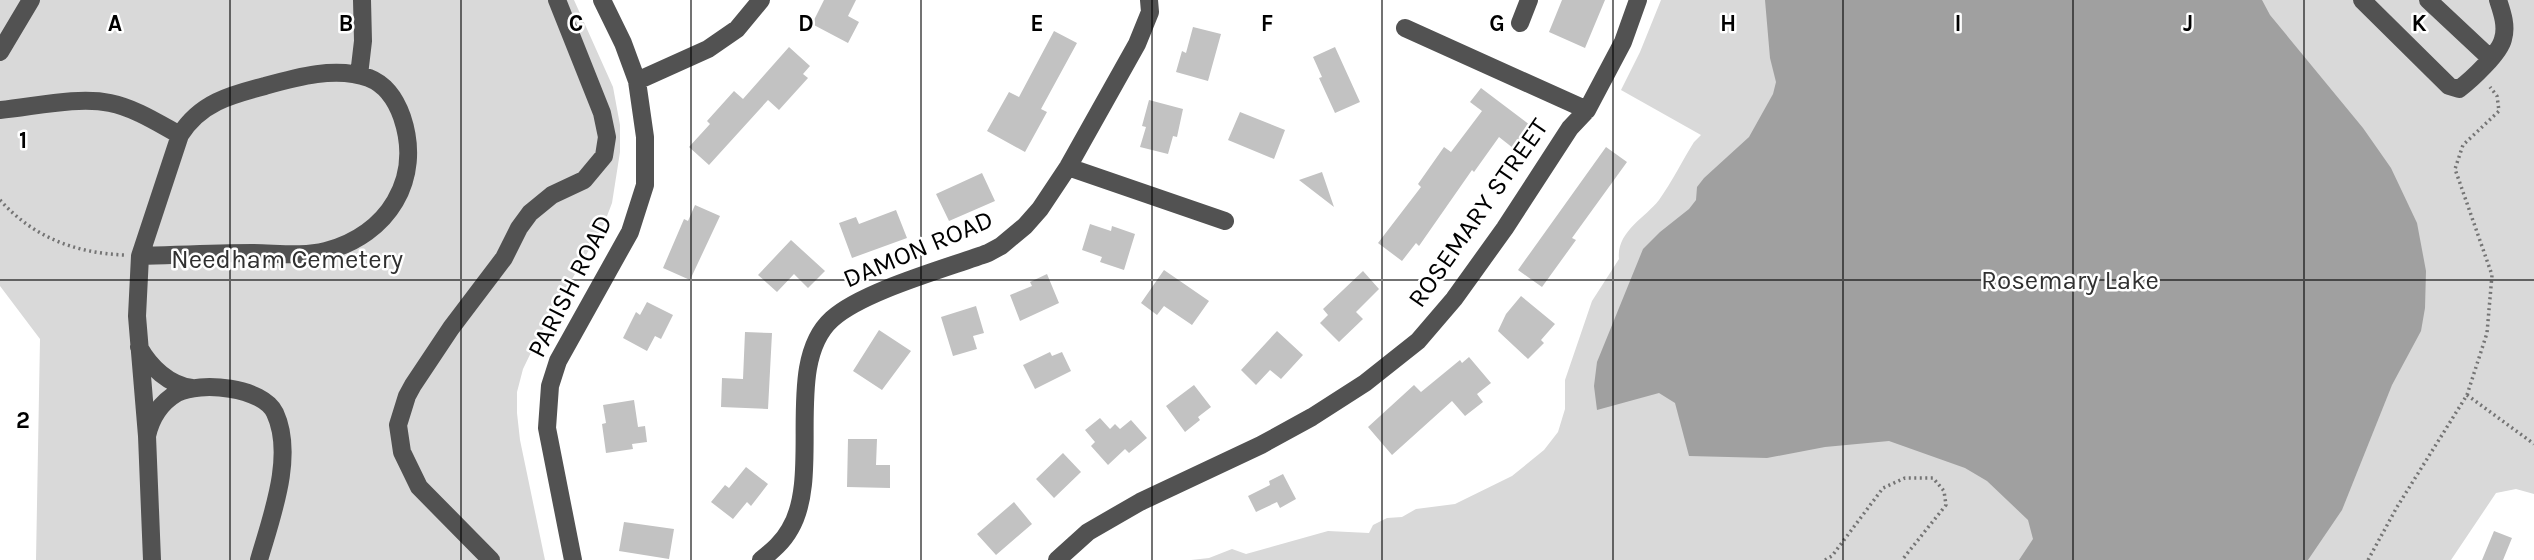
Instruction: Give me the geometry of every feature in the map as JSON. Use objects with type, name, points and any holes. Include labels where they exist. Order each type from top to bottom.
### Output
[{"type":"street","points":[[0,52],[31,0]]},
{"type":"street","points":[[359,75],[363,41],[362,0]]},
{"type":"street","points":[[491,560],[419,487],[402,452],[398,425],[413,385],[451,328],[477,298],[530,213],[552,195],[584,180],[604,156],[607,137],[602,113],[556,0]]},
{"type":"street","name":"PARISH ROAD","points":[[573,560],[547,428],[550,386],[558,360],[630,232],[645,185],[645,137],[637,81],[602,0]]},
{"type":"street","points":[[637,81],[708,49],[737,29],[761,0]]},
{"type":"street","name":"DAMON ROAD","points":[[761,560],[784,539],[798,513],[802,494],[809,369],[814,343],[820,333],[837,315],[859,302],[1001,246],[1025,226],[1040,209],[1068,167],[1137,44],[1150,12],[1149,0]]},
{"type":"street","points":[[1520,23],[1529,0]]},
{"type":"street","name":"ROSEMARY STREET","points":[[1057,560],[1088,532],[1140,502],[1312,417],[1365,383],[1418,341],[1454,299],[1505,228],[1570,128],[1587,110],[1623,42],[1638,0]]},
{"type":"street","points":[[2362,0],[2449,86],[2459,89],[2503,41],[2504,21],[2498,0]]},
{"type":"street","points":[[2428,0],[2490,58]]},
{"type":"street","points":[[1405,28],[1587,110]]},
{"type":"street","points":[[140,256],[307,254],[340,247],[367,231],[391,208],[402,191],[409,157],[406,130],[392,96],[376,81],[359,75],[333,73],[286,80],[222,98],[199,112],[188,122],[180,135],[140,256],[137,316],[147,436],[152,560]]},
{"type":"street","points":[[0,110],[86,102],[110,103],[134,110],[180,135]]},
{"type":"street","points":[[1068,167],[1225,221]]},
{"type":"street","points":[[139,346],[149,363],[172,382],[199,389]]},
{"type":"street","points":[[147,436],[151,421],[158,410],[169,398],[184,390],[213,388],[254,394],[268,403],[277,417],[282,441],[278,492],[272,522],[259,560]]},
{"type":"path","points":[[2368,560],[2397,507],[2467,395],[2487,333],[2492,275],[2455,169],[2463,145],[2499,111],[2497,96],[2486,85]]},
{"type":"path","points":[[0,200],[34,231],[98,254],[140,256]]},
{"type":"path","points":[[2467,395],[2534,444]]},
{"type":"path","points":[[1825,560],[1832,556],[1883,488],[1905,478],[1933,478],[1944,491],[1946,505],[1902,560]]},
{"type":"green space","name":"Needham Cemetery","points":[[0,0],[574,0],[613,87],[620,125],[620,152],[612,203],[604,224],[539,336],[523,369],[517,392],[520,440],[545,560],[36,560],[40,339],[0,286]]},
{"type":"green space","name":"Rosemary Lake","points":[[1661,0],[2534,0],[2534,494],[2516,489],[2496,493],[2451,560],[1191,560],[1209,558],[1232,549],[1246,554],[1328,531],[1369,533],[1373,525],[1387,518],[1402,517],[1416,509],[1455,504],[1512,476],[1544,450],[1558,432],[1565,409],[1565,380],[1592,301],[1619,259],[1619,249],[1627,233],[1659,200],[1701,135],[1621,90]]},
{"type":"shaded area","name":"Rosemary Lake","points":[[1765,0],[2262,0],[2270,15],[2363,128],[2391,168],[2417,223],[2426,271],[2421,331],[2392,385],[2342,510],[2308,560],[2019,560],[2033,539],[2028,520],[1987,481],[1965,468],[1889,441],[1825,447],[1767,458],[1689,456],[1675,403],[1659,393],[1597,410],[1594,386],[1597,362],[1643,249],[1689,209],[1696,200],[1697,187],[1749,137],[1773,94],[1776,82],[1770,58]]},
{"type":"building","points":[[824,0],[856,0],[848,16],[859,22],[848,43],[812,24]]},
{"type":"building","points":[[1562,0],[1605,0],[1585,48],[1549,32]]},
{"type":"building","points":[[1193,27],[1221,34],[1208,81],[1176,72],[1182,51],[1186,53]]},
{"type":"building","points":[[1054,31],[1077,43],[1041,109],[1047,112],[1025,152],[987,131],[1009,92],[1019,97]]},
{"type":"building","points":[[789,47],[810,66],[803,74],[808,78],[779,110],[768,100],[709,165],[689,147],[710,124],[707,121],[734,91],[743,99]]},
{"type":"building","points":[[1335,47],[1360,102],[1335,113],[1313,57]]},
{"type":"building","points":[[1481,88],[1530,125],[1513,148],[1499,137],[1474,172],[1472,170],[1419,246],[1416,243],[1402,261],[1378,243],[1421,187],[1418,184],[1444,147],[1451,152],[1482,111],[1470,102]]},
{"type":"building","points":[[1149,100],[1183,109],[1177,137],[1173,136],[1168,154],[1140,147],[1146,127],[1142,126]]},
{"type":"building","points":[[1240,112],[1285,130],[1274,159],[1228,140]]},
{"type":"building","points":[[1606,147],[1627,162],[1572,238],[1576,240],[1542,287],[1518,270]]},
{"type":"building","points":[[1322,172],[1334,207],[1299,180]]},
{"type":"building","points":[[982,173],[995,201],[949,221],[936,194]]},
{"type":"building","points":[[695,205],[720,216],[690,280],[663,268],[684,219],[688,221]]},
{"type":"building","points":[[896,210],[907,238],[852,258],[839,223],[856,217],[859,224]]},
{"type":"building","points":[[1090,224],[1111,231],[1112,226],[1135,234],[1124,270],[1100,262],[1102,257],[1082,250]]},
{"type":"building","points":[[791,240],[825,271],[808,288],[794,274],[777,292],[758,275]]},
{"type":"building","points":[[1164,270],[1209,301],[1192,325],[1164,306],[1157,315],[1141,303]]},
{"type":"building","points":[[1363,271],[1379,289],[1356,312],[1363,319],[1339,342],[1320,323],[1328,315],[1323,309]]},
{"type":"building","points":[[1047,274],[1059,303],[1020,321],[1010,295],[1032,286],[1030,282]]},
{"type":"building","points":[[1521,296],[1555,324],[1541,340],[1544,343],[1528,359],[1498,331],[1506,314]]},
{"type":"building","points":[[647,302],[673,315],[661,339],[655,336],[647,351],[623,338],[636,312],[640,315]]},
{"type":"building","points":[[976,306],[984,333],[973,336],[977,349],[953,356],[941,317]]},
{"type":"building","points":[[879,330],[911,351],[882,390],[853,371]]},
{"type":"building","points":[[1277,331],[1303,355],[1281,379],[1270,370],[1256,385],[1241,370]]},
{"type":"building","points":[[745,332],[772,333],[768,409],[721,407],[722,378],[743,379]]},
{"type":"building","points":[[1050,352],[1052,356],[1062,352],[1071,371],[1035,389],[1023,365]]},
{"type":"building","points":[[1469,357],[1491,383],[1477,394],[1483,402],[1465,416],[1452,401],[1392,455],[1368,427],[1414,385],[1421,392],[1460,360],[1462,363]]},
{"type":"building","points":[[1194,385],[1211,407],[1185,432],[1166,406]]},
{"type":"building","points":[[634,400],[638,427],[645,426],[647,442],[632,444],[633,449],[606,453],[602,424],[606,423],[603,405]]},
{"type":"building","points":[[1100,418],[1110,429],[1115,424],[1120,429],[1131,420],[1147,438],[1129,453],[1125,449],[1108,465],[1091,446],[1095,442],[1085,430]]},
{"type":"building","points":[[848,439],[877,439],[876,465],[890,465],[890,488],[847,487]]},
{"type":"building","points":[[1063,453],[1081,472],[1054,498],[1036,479]]},
{"type":"building","points":[[746,467],[768,484],[751,506],[747,502],[733,519],[711,502],[725,485],[729,488]]},
{"type":"building","points":[[1283,474],[1296,499],[1280,508],[1277,502],[1256,512],[1248,496],[1270,485],[1269,481]]},
{"type":"building","points":[[1014,502],[1032,524],[996,555],[977,534]]},
{"type":"building","points":[[624,522],[674,529],[669,559],[619,551]]},
{"type":"building","points":[[2494,531],[2512,538],[2503,560],[2482,560]]}]
